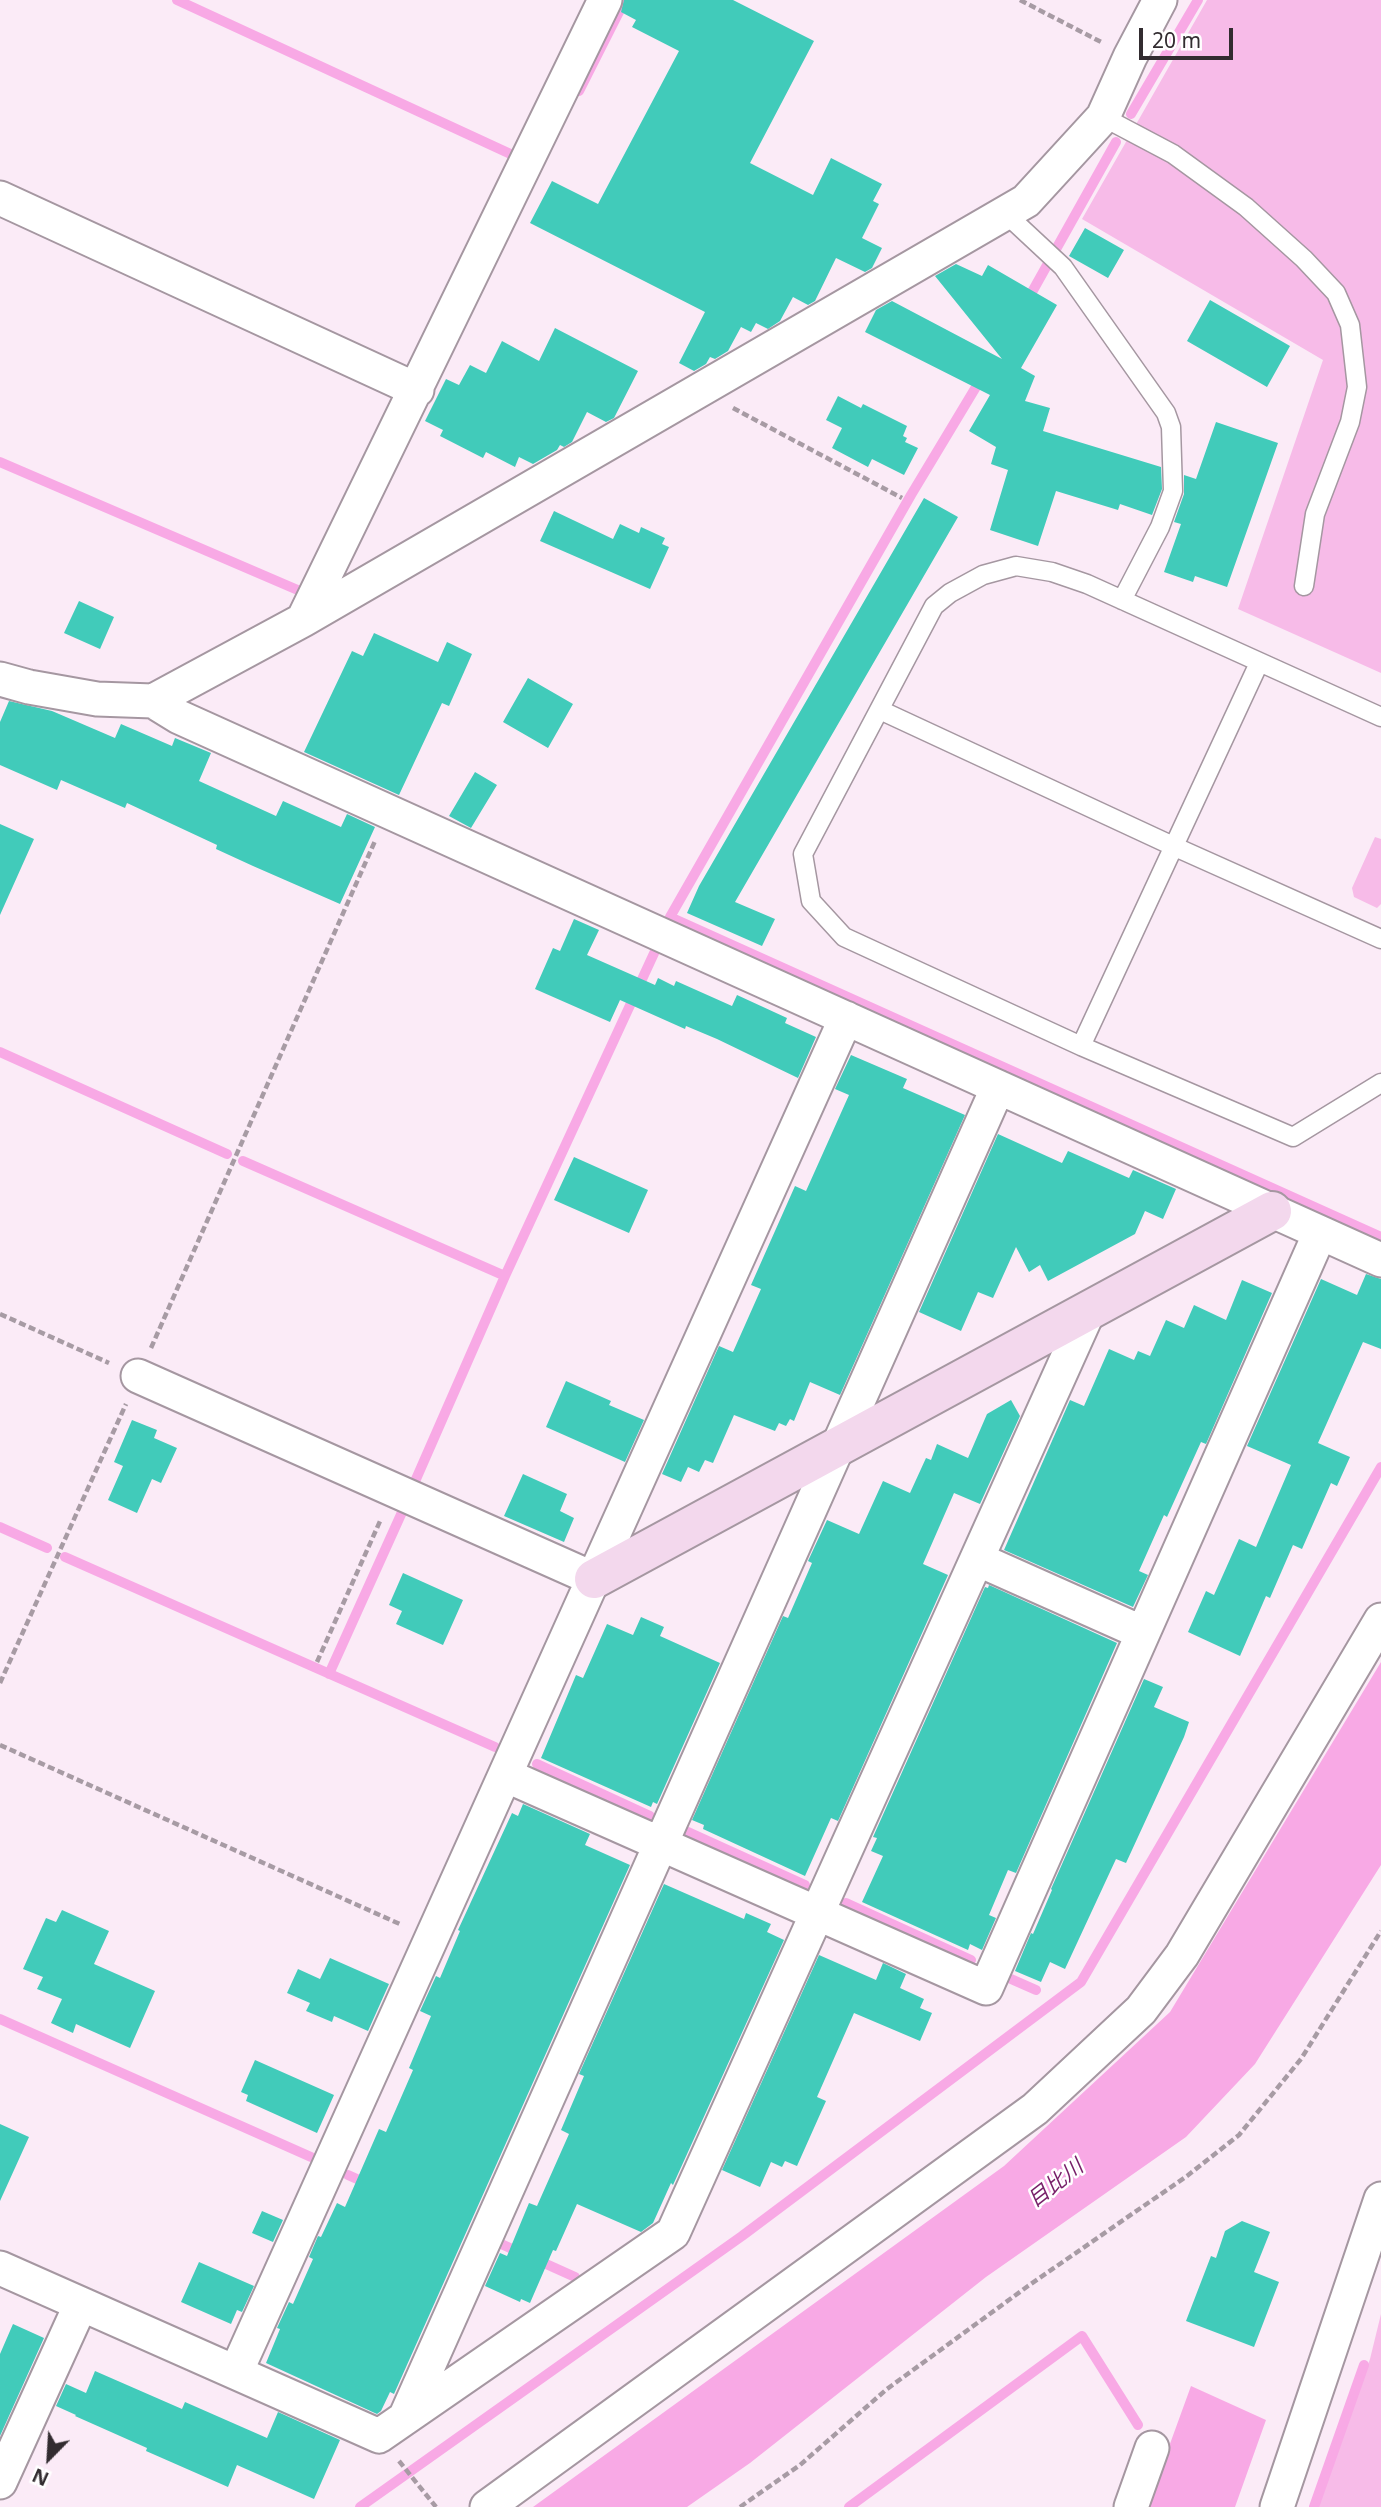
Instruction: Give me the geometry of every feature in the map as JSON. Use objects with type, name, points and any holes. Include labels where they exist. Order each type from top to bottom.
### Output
[{"type":"street","points":[[303,620],[605,0]]},
{"type":"street","points":[[153,701],[303,620],[1026,201],[1103,117],[1160,0]]},
{"type":"street","points":[[0,198],[417,390]]},
{"type":"street","points":[[0,679],[97,699],[153,701],[179,717],[1381,1260]]},
{"type":"street","points":[[236,2372],[846,1018]]},
{"type":"street","points":[[404,2419],[998,1087]]},
{"type":"street","points":[[594,1580],[1272,1211]]},
{"type":"street","points":[[505,1774],[986,1988],[1320,1233]]},
{"type":"street","points":[[0,2267],[379,2436],[673,2233],[1089,1310]]},
{"type":"street","points":[[138,1376],[594,1580]]},
{"type":"street","points":[[977,1559],[1143,1633]]},
{"type":"street","points":[[487,2507],[1035,2109],[1141,2010],[1182,1955],[1381,1620]]},
{"type":"street","points":[[1277,2507],[1381,2199]]},
{"type":"street","points":[[0,2482],[81,2304]]},
{"type":"street","points":[[1131,2507],[1152,2448]]},
{"type":"lane","points":[[1103,117],[1173,153],[1246,206],[1304,259],[1336,293],[1350,325],[1357,387],[1350,422],[1315,514],[1304,586]]},
{"type":"lane","points":[[1005,213],[1063,267],[1166,413],[1171,427],[1173,491],[1160,527],[1122,600]]},
{"type":"lane","points":[[1381,717],[1087,584],[1052,572],[1016,566],[983,575],[950,593],[934,606],[803,854],[811,901],[844,937],[1081,1046],[1293,1137],[1381,1083]]},
{"type":"lane","points":[[1081,1046],[1259,663]]},
{"type":"lane","points":[[880,710],[1381,939]]},
{"type":"path","points":[[1020,0],[1130,57]]},
{"type":"path","points":[[700,390],[902,498]]},
{"type":"path","points":[[0,1683],[388,811]]},
{"type":"path","points":[[0,1314],[138,1376]]},
{"type":"path","points":[[317,1662],[393,1491]]},
{"type":"path","points":[[0,1745],[432,1938]]},
{"type":"path","points":[[740,2507],[800,2465],[887,2389],[1028,2286],[1187,2176],[1239,2136],[1301,2059],[1381,1931]]},
{"type":"path","points":[[401,2463],[436,2507]]},
{"type":"shaded area","points":[[1207,0],[1381,0],[1381,673],[1238,609],[1323,360],[1082,219]]},
{"type":"shaded area","points":[[1375,837],[1381,839],[1381,904],[1377,908],[1354,897],[1352,888]]},
{"type":"shaded area","points":[[1381,2314],[1381,2507],[1318,2507],[1370,2359]]},
{"type":"water","name":"目比川","points":[[1381,1662],[1381,1865],[1255,2064],[1186,2137],[986,2277],[750,2463],[687,2507],[533,2507],[1004,2166],[1170,2012]]},
{"type":"water","points":[[1191,2386],[1266,2420],[1235,2507],[1147,2507]]},
{"type":"building","points":[[624,0],[733,0],[814,41],[750,163],[813,195],[831,158],[882,184],[873,201],[879,204],[862,238],[882,248],[872,268],[865,272],[836,258],[815,301],[808,305],[793,297],[780,321],[768,329],[756,323],[751,332],[741,327],[728,351],[715,359],[710,357],[706,364],[694,371],[679,363],[705,312],[530,223],[552,181],[598,204],[679,51],[632,27],[636,20],[621,12]]},
{"type":"building","points":[[1085,228],[1124,250],[1108,278],[1069,256]]},
{"type":"building","points":[[956,264],[982,276],[988,265],[1057,305],[1021,368],[1035,376],[1025,401],[1050,408],[1043,431],[1161,467],[1162,489],[1152,515],[1120,504],[1118,510],[1056,491],[1038,546],[990,530],[1008,470],[991,464],[996,447],[969,431],[990,395],[865,332],[876,310],[892,301],[1002,359],[935,276]]},
{"type":"building","points":[[1210,300],[1290,346],[1267,387],[1187,341]]},
{"type":"building","points":[[555,328],[638,371],[614,418],[606,422],[587,412],[572,442],[564,447],[560,445],[557,450],[533,464],[519,457],[515,467],[486,452],[483,458],[440,436],[443,430],[425,421],[446,379],[459,385],[470,365],[486,373],[502,341],[539,361]]},
{"type":"building","points":[[838,396],[861,408],[863,404],[907,426],[903,436],[907,438],[905,442],[918,448],[904,475],[872,459],[868,467],[832,448],[842,428],[826,420]]},
{"type":"building","points":[[1216,422],[1278,443],[1227,587],[1195,576],[1193,582],[1164,572],[1181,524],[1174,522],[1184,494],[1184,475],[1196,479]]},
{"type":"building","points":[[924,498],[958,517],[735,902],[775,919],[762,946],[687,913],[699,886]]},
{"type":"building","points":[[554,511],[613,539],[620,524],[639,533],[641,527],[665,538],[662,544],[669,547],[650,589],[540,541]]},
{"type":"building","points":[[79,601],[114,617],[100,649],[64,633]]},
{"type":"building","points":[[374,633],[438,662],[447,642],[472,654],[449,706],[442,703],[399,795],[304,752],[352,651],[363,656]]},
{"type":"building","points":[[528,678],[573,704],[548,748],[503,722]]},
{"type":"building","points":[[9,701],[52,711],[115,738],[121,724],[172,746],[175,738],[211,753],[199,781],[276,816],[283,801],[341,827],[347,814],[375,827],[340,904],[216,849],[217,845],[127,803],[125,808],[61,780],[57,790],[0,765],[0,722]]},
{"type":"building","points":[[475,772],[497,785],[471,828],[449,816]]},
{"type":"building","points":[[0,824],[34,839],[0,915]]},
{"type":"building","points":[[574,919],[599,930],[587,955],[655,985],[658,978],[674,986],[676,981],[732,1006],[737,995],[787,1018],[785,1023],[816,1037],[798,1078],[717,1039],[686,1026],[685,1029],[620,1000],[610,1022],[535,989],[553,948],[560,951]]},
{"type":"building","points":[[851,1055],[907,1079],[903,1088],[965,1115],[840,1395],[810,1382],[794,1421],[790,1419],[786,1426],[779,1423],[775,1431],[734,1415],[713,1463],[705,1460],[699,1472],[688,1467],[681,1482],[662,1474],[719,1346],[733,1352],[761,1289],[751,1285],[795,1186],[806,1191],[849,1095],[835,1089]]},
{"type":"building","points":[[998,1134],[1062,1163],[1068,1151],[1129,1178],[1133,1170],[1176,1189],[1163,1219],[1145,1211],[1135,1234],[1048,1281],[1040,1265],[1029,1272],[1016,1247],[993,1298],[978,1292],[961,1331],[919,1312]]},
{"type":"building","points":[[574,1157],[648,1190],[629,1233],[554,1200]]},
{"type":"building","points":[[1366,1274],[1381,1279],[1381,1349],[1363,1342],[1318,1443],[1350,1457],[1337,1486],[1331,1483],[1302,1549],[1293,1545],[1270,1598],[1266,1596],[1240,1656],[1188,1632],[1206,1591],[1214,1595],[1239,1539],[1256,1547],[1291,1465],[1247,1446],[1321,1279],[1357,1295]]},
{"type":"building","points":[[1242,1280],[1272,1293],[1206,1444],[1201,1442],[1139,1571],[1148,1575],[1133,1607],[1004,1550],[1070,1400],[1084,1406],[1109,1349],[1134,1360],[1138,1351],[1150,1356],[1166,1320],[1184,1328],[1194,1305],[1226,1320]]},
{"type":"building","points":[[566,1381],[611,1401],[609,1405],[644,1420],[625,1462],[546,1427]]},
{"type":"building","points":[[1011,1400],[1020,1416],[980,1504],[954,1493],[923,1564],[948,1575],[838,1821],[831,1818],[805,1876],[703,1829],[704,1825],[692,1820],[783,1616],[788,1618],[812,1563],[808,1561],[827,1520],[859,1534],[883,1481],[910,1493],[926,1458],[931,1460],[937,1444],[968,1458],[987,1414]]},
{"type":"building","points":[[132,1420],[157,1430],[154,1438],[177,1448],[161,1483],[152,1479],[137,1513],[108,1500],[123,1466],[114,1462]]},
{"type":"building","points":[[523,1474],[567,1494],[560,1511],[574,1518],[564,1542],[504,1516]]},
{"type":"building","points":[[403,1573],[463,1600],[443,1645],[396,1624],[402,1611],[389,1605]]},
{"type":"building","points":[[989,1585],[1117,1643],[1016,1873],[1008,1870],[989,1915],[996,1918],[982,1950],[970,1944],[968,1950],[862,1902],[883,1856],[871,1851],[877,1838],[873,1837],[985,1587],[988,1588]]},
{"type":"building","points":[[641,1617],[664,1627],[660,1636],[720,1663],[657,1804],[653,1802],[651,1807],[541,1758],[576,1675],[583,1678],[607,1624],[633,1635]]},
{"type":"building","points":[[1144,1679],[1163,1687],[1154,1707],[1189,1722],[1184,1737],[1126,1863],[1116,1859],[1065,1969],[1050,1962],[1041,1982],[1015,1971]]},
{"type":"building","points":[[523,1804],[590,1834],[585,1845],[630,1865],[394,2394],[390,2392],[377,2414],[266,2363],[280,2329],[277,2328],[289,2302],[293,2304],[313,2259],[309,2257],[318,2236],[321,2237],[337,2203],[345,2207],[379,2129],[386,2132],[413,2070],[409,2068],[431,2016],[420,2011],[436,1976],[440,1978],[460,1931],[458,1930],[512,1813],[518,1816]]},
{"type":"building","points":[[664,1884],[744,1919],[746,1913],[771,1924],[767,1932],[784,1940],[673,2185],[671,2183],[653,2223],[641,2232],[577,2204],[530,2303],[521,2299],[520,2302],[485,2286],[500,2253],[507,2256],[529,2203],[537,2206],[569,2134],[561,2130],[584,2076],[579,2074]]},
{"type":"building","points":[[62,1910],[109,1931],[94,1964],[155,1991],[130,2048],[76,2024],[73,2033],[51,2023],[62,1999],[37,1989],[43,1977],[23,1969],[46,1918],[56,1922]]},
{"type":"building","points":[[819,1955],[876,1980],[883,1963],[906,1974],[900,1988],[924,1999],[920,2008],[932,2013],[920,2041],[854,2013],[817,2097],[826,2101],[797,2166],[785,2161],[782,2167],[771,2162],[760,2187],[722,2170]]},
{"type":"building","points":[[330,1958],[389,1984],[368,2031],[334,2016],[332,2022],[306,2011],[310,2003],[287,1993],[298,1969],[320,1979]]},
{"type":"building","points":[[255,2060],[334,2095],[317,2133],[246,2101],[248,2095],[241,2092]]},
{"type":"building","points":[[0,2124],[29,2137],[0,2201]]},
{"type":"building","points":[[262,2211],[283,2220],[273,2242],[252,2233]]},
{"type":"building","points":[[1242,2221],[1270,2232],[1254,2272],[1279,2282],[1254,2347],[1186,2321],[1211,2256],[1216,2258],[1225,2231]]},
{"type":"building","points":[[199,2262],[254,2286],[242,2312],[237,2310],[231,2324],[181,2302]]},
{"type":"building","points":[[13,2324],[44,2338],[0,2436],[0,2354]]},
{"type":"building","points":[[95,2371],[182,2409],[185,2402],[267,2438],[278,2412],[340,2440],[314,2499],[237,2465],[228,2487],[146,2451],[147,2448],[56,2406],[66,2384],[86,2393]]},
{"type":"waterway","points":[[177,0],[517,157]]},
{"type":"waterway","points":[[579,91],[625,0]]},
{"type":"waterway","points":[[1131,114],[1198,0]]},
{"type":"waterway","points":[[1027,301],[1116,142]]},
{"type":"waterway","points":[[982,377],[911,495],[670,917],[1381,1237]]},
{"type":"waterway","points":[[0,462],[300,591]]},
{"type":"waterway","points":[[243,1161],[505,1276],[656,949]]},
{"type":"waterway","points":[[0,1052],[227,1154]]},
{"type":"waterway","points":[[413,1486],[505,1276]]},
{"type":"waterway","points":[[360,2507],[742,2236],[1081,1982],[1381,1467]]},
{"type":"waterway","points":[[329,1674],[403,1510]]},
{"type":"waterway","points":[[0,1527],[47,1548]]},
{"type":"waterway","points":[[65,1557],[495,1747]]},
{"type":"waterway","points":[[537,1764],[650,1816]]},
{"type":"waterway","points":[[688,1832],[805,1885]]},
{"type":"waterway","points":[[846,1903],[971,1960]]},
{"type":"waterway","points":[[1011,1979],[1036,1990]]},
{"type":"waterway","points":[[0,2019],[311,2157]]},
{"type":"waterway","points":[[348,2175],[366,2183]]},
{"type":"waterway","points":[[499,2243],[521,2253]]},
{"type":"waterway","points":[[535,2259],[575,2277]]},
{"type":"waterway","points":[[849,2507],[1082,2336],[1138,2425]]},
{"type":"waterway","points":[[1314,2507],[1364,2365]]}]
